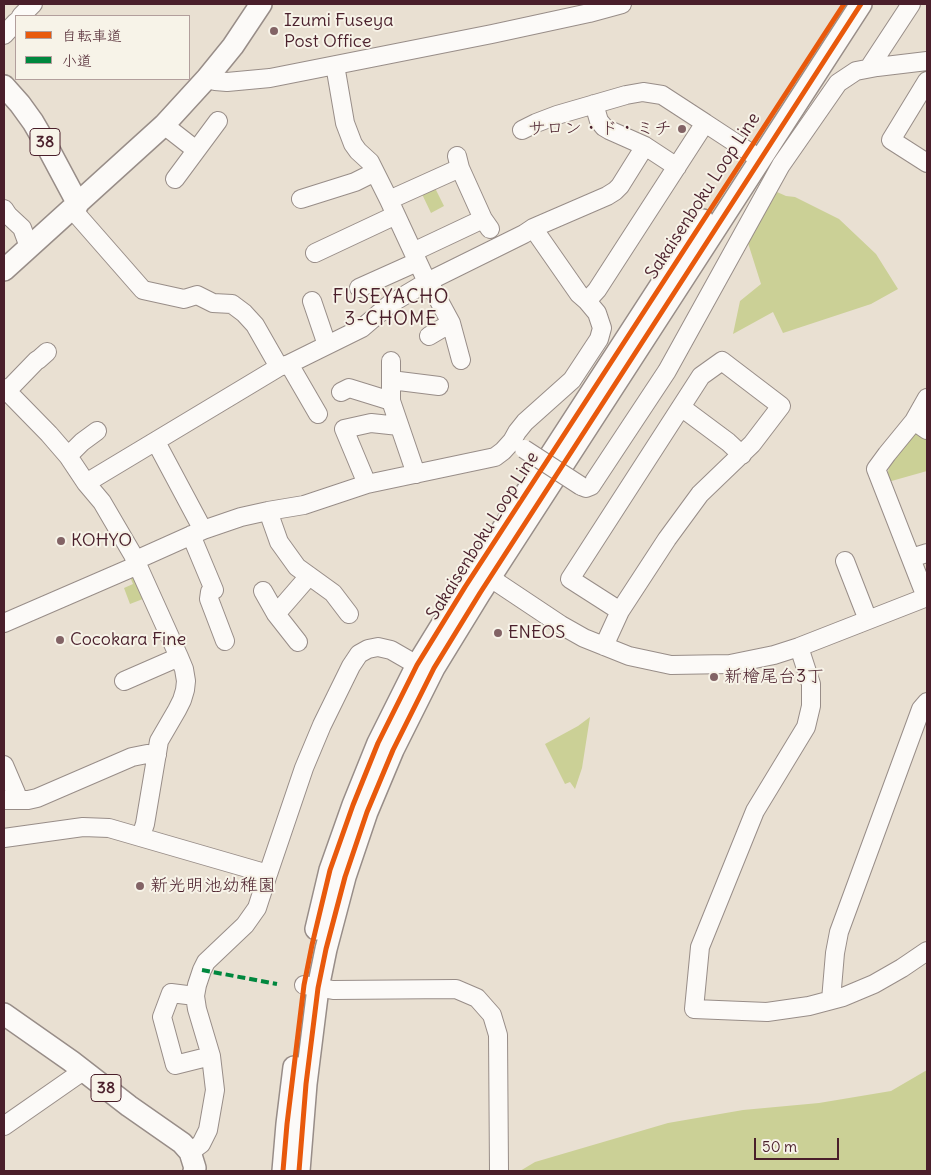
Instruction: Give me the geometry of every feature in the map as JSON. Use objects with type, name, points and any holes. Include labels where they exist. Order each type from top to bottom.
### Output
[{"type":"main road","points":[[4,270],[164,125],[233,46],[261,4]]},
{"type":"main road","name":"Sakaisenboku Loop Line","points":[[300,1171],[312,945],[330,870],[353,805],[378,744],[418,665],[483,574],[754,155],[844,4]]},
{"type":"main road","name":"Sakaisenboku Loop Line","points":[[754,155],[861,4]]},
{"type":"main road","name":"38","points":[[4,86],[33,122],[47,146],[75,206]]},
{"type":"main road","name":"Sakaisenboku Loop Line","points":[[283,1171],[286,1124],[311,986],[326,949],[344,877],[392,750],[483,574]]},
{"type":"main road","name":"38","points":[[4,1014],[182,1143],[192,1162]]},
{"type":"street","points":[[22,15],[33,4]]},
{"type":"street","points":[[206,78],[227,82],[270,78],[492,34],[622,4]]},
{"type":"street","points":[[870,68],[911,4]]},
{"type":"street","points":[[4,35],[15,23]]},
{"type":"street","points":[[518,445],[581,486],[586,488],[591,486],[667,371],[781,165],[838,83],[856,71],[927,62]]},
{"type":"street","points":[[334,65],[345,124],[350,138],[358,151],[370,162],[427,282],[451,323],[461,360]]},
{"type":"street","points":[[927,82],[891,140],[927,163]]},
{"type":"street","points":[[522,130],[536,123],[594,104],[643,92],[662,95],[754,155]]},
{"type":"street","points":[[594,104],[599,121],[604,127],[645,146],[677,167]]},
{"type":"street","points":[[183,175],[196,150],[218,121]]},
{"type":"street","points":[[587,301],[597,290],[705,123]]},
{"type":"street","points":[[164,125],[196,150]]},
{"type":"street","points":[[86,483],[284,365],[362,328],[390,304],[427,282],[533,228],[607,196],[620,186],[645,146]]},
{"type":"street","points":[[315,253],[342,246],[459,162],[486,224],[415,257],[359,288]]},
{"type":"street","points":[[310,200],[375,172]]},
{"type":"street","points":[[75,206],[143,290],[184,299],[197,296],[213,303],[232,304],[244,313],[255,325],[318,414]]},
{"type":"street","points":[[4,209],[22,228],[30,247]]},
{"type":"street","points":[[518,445],[517,432],[525,422],[572,380],[599,339],[602,328],[597,313],[579,294],[533,228]]},
{"type":"street","points":[[312,301],[327,345]]},
{"type":"street","points":[[429,336],[451,323]]},
{"type":"street","points":[[47,352],[5,390],[49,434],[102,502],[137,562],[180,656],[184,669],[185,690],[180,705],[159,741],[145,824],[140,836]]},
{"type":"street","points":[[391,361],[391,402],[416,474]]},
{"type":"street","points":[[604,646],[620,612],[667,539],[700,494],[742,455],[782,406],[722,361],[701,376],[570,579],[620,612]]},
{"type":"street","points":[[391,380],[439,386]]},
{"type":"street","points":[[341,392],[349,388],[391,402]]},
{"type":"street","points":[[483,574],[584,638],[629,656],[671,665],[730,664],[774,655],[927,597],[876,470],[887,454],[921,426],[927,398]]},
{"type":"street","points":[[681,407],[728,442],[742,455]]},
{"type":"street","points":[[367,484],[344,429],[371,423],[399,426]]},
{"type":"street","points":[[68,456],[97,431]]},
{"type":"street","points":[[156,442],[197,533],[214,590],[210,592],[209,599],[225,641]]},
{"type":"street","points":[[4,623],[197,533],[241,517],[304,505],[367,484],[495,457],[503,451],[518,445]]},
{"type":"street","points":[[268,511],[282,546],[298,567],[333,593],[349,614]]},
{"type":"street","points":[[910,558],[927,553]]},
{"type":"street","points":[[845,561],[868,620]]},
{"type":"street","points":[[276,614],[309,576]]},
{"type":"street","points":[[263,591],[276,614],[298,642]]},
{"type":"street","points":[[192,1162],[208,1130],[215,1090],[210,1056],[195,996],[202,970],[206,962],[245,924],[256,908],[304,768],[322,725],[351,666],[359,654],[368,648],[378,647],[391,650],[418,665]]},
{"type":"street","points":[[799,647],[811,684],[811,706],[806,727],[779,769],[755,812],[700,947],[694,1009],[767,1012],[809,1006],[844,996],[874,984],[927,951]]},
{"type":"street","points":[[133,682],[180,656]]},
{"type":"street","points":[[831,1000],[835,953],[839,932],[921,709],[927,702]]},
{"type":"street","points":[[10,800],[37,798],[132,756],[157,755]]},
{"type":"street","points":[[4,765],[16,793],[10,800]]},
{"type":"street","points":[[4,838],[83,827],[109,828],[268,874]]},
{"type":"street","points":[[311,986],[334,990],[456,989],[477,998],[492,1015],[498,1035],[499,1171]]},
{"type":"street","points":[[195,996],[170,993],[156,1018],[175,1065],[210,1056]]},
{"type":"street","points":[[4,1126],[83,1071]]},
{"type":"green space","points":[[434,186],[444,206],[431,213],[421,192]]},
{"type":"green space","points":[[777,192],[795,197],[839,219],[876,254],[898,289],[871,304],[783,333],[773,312],[733,334],[740,301],[761,284],[748,243]]},
{"type":"green space","points":[[915,432],[927,437],[927,471],[888,482],[890,461]]},
{"type":"green space","points":[[132,572],[148,597],[130,604],[124,588],[133,584],[130,577]]},
{"type":"green space","points":[[590,717],[582,768],[575,789],[570,782],[565,784],[545,744],[578,726]]},
{"type":"green space","points":[[927,1070],[927,1171],[520,1171],[535,1162],[668,1123],[743,1110],[819,1103],[891,1091]]},
{"type":"marked path","points":[[202,970],[277,984]]},
{"type":"cycle path","points":[[283,1171],[304,985],[312,945],[330,870],[378,743],[417,665],[465,587],[844,4]]},
{"type":"cycle path","points":[[299,1171],[306,1084],[318,988],[326,949],[345,877],[367,812],[393,750],[434,668],[480,593],[861,4]]},
{"type":"place","name":"Izumi Fuseya Post Office","points":[[274,31]]},
{"type":"place","name":"サロン・ド・ミチ","points":[[682,129]]},
{"type":"place","name":"KOHYO","points":[[61,541]]},
{"type":"place","name":"ENEOS","points":[[498,633]]},
{"type":"place","name":"Cocokara Fine","points":[[60,640]]},
{"type":"place","name":"新檜尾台3丁","points":[[714,677]]},
{"type":"place","name":"新光明池幼稚園","points":[[140,886]]},
{"type":"district","name":"FUSEYACHO 3-CHOME","points":[[391,309]]}]
